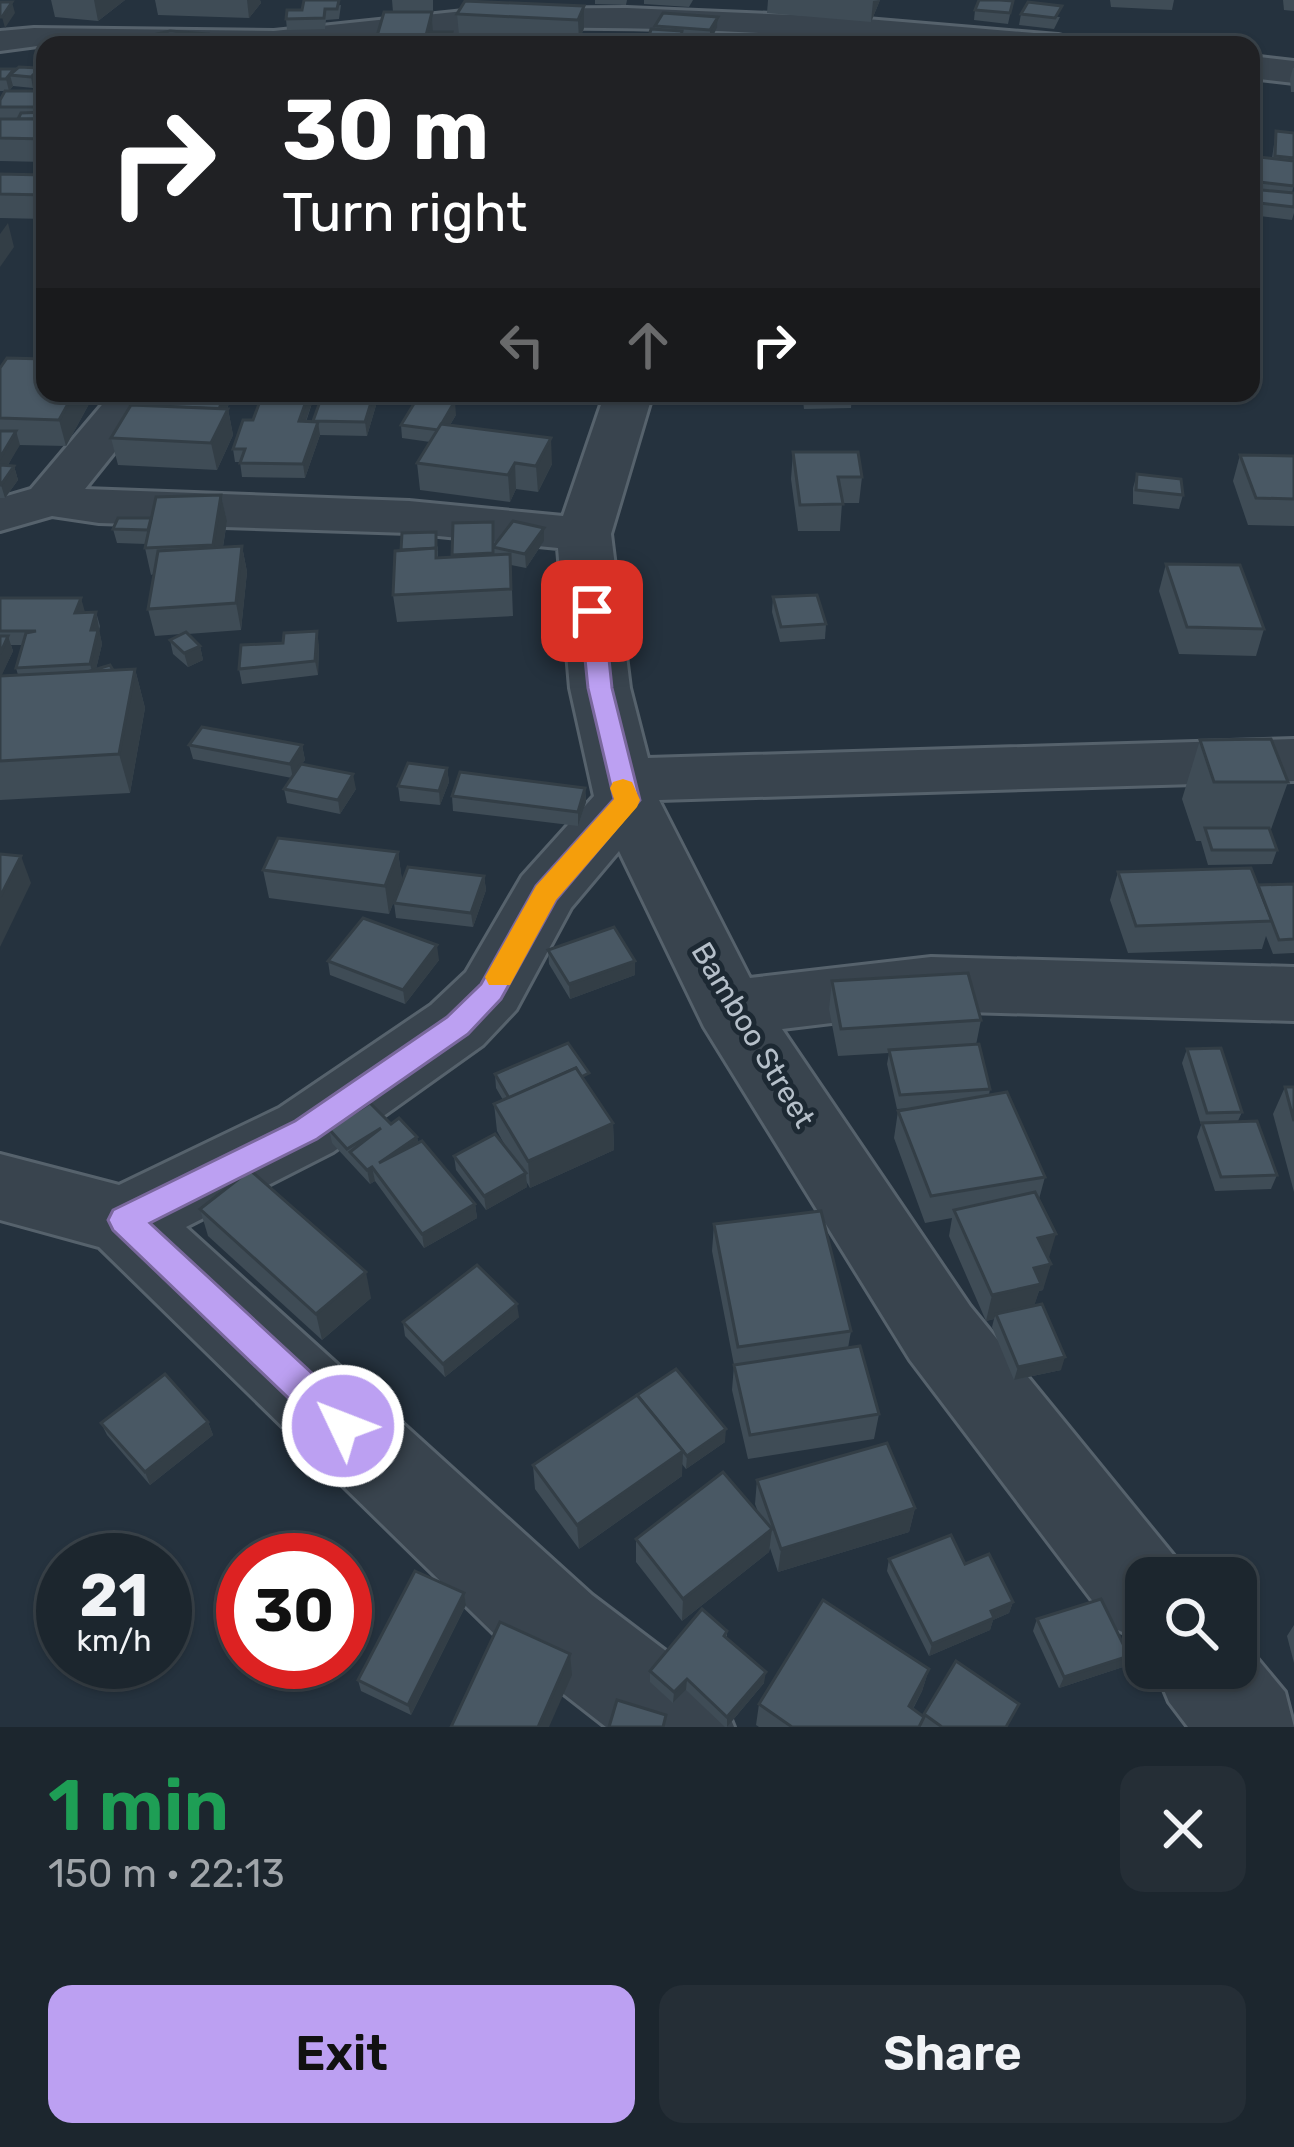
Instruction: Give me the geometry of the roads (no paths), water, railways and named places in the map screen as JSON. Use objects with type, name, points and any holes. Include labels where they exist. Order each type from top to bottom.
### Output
[{"type":"street","points":[[333,36],[471,20],[747,22],[936,36]]},
{"type":"street","points":[[0,41],[36,39]]},
{"type":"street","points":[[1260,68],[1294,72]]},
{"type":"street","points":[[25,507],[129,402]]},
{"type":"street","name":"Bamboo Street","points":[[626,402],[584,534],[600,688],[624,790],[729,1008],[940,1333],[1125,1568]]},
{"type":"street","points":[[25,507],[409,517],[584,534]]},
{"type":"street","points":[[124,1220],[306,1130],[458,1025],[491,992],[546,893],[624,790],[1294,760]]},
{"type":"street","points":[[729,1008],[931,984],[1294,994]]},
{"type":"street","points":[[0,1187],[124,1220],[558,1629],[685,1727]]},
{"type":"street","points":[[1220,1689],[1250,1727]]}]
